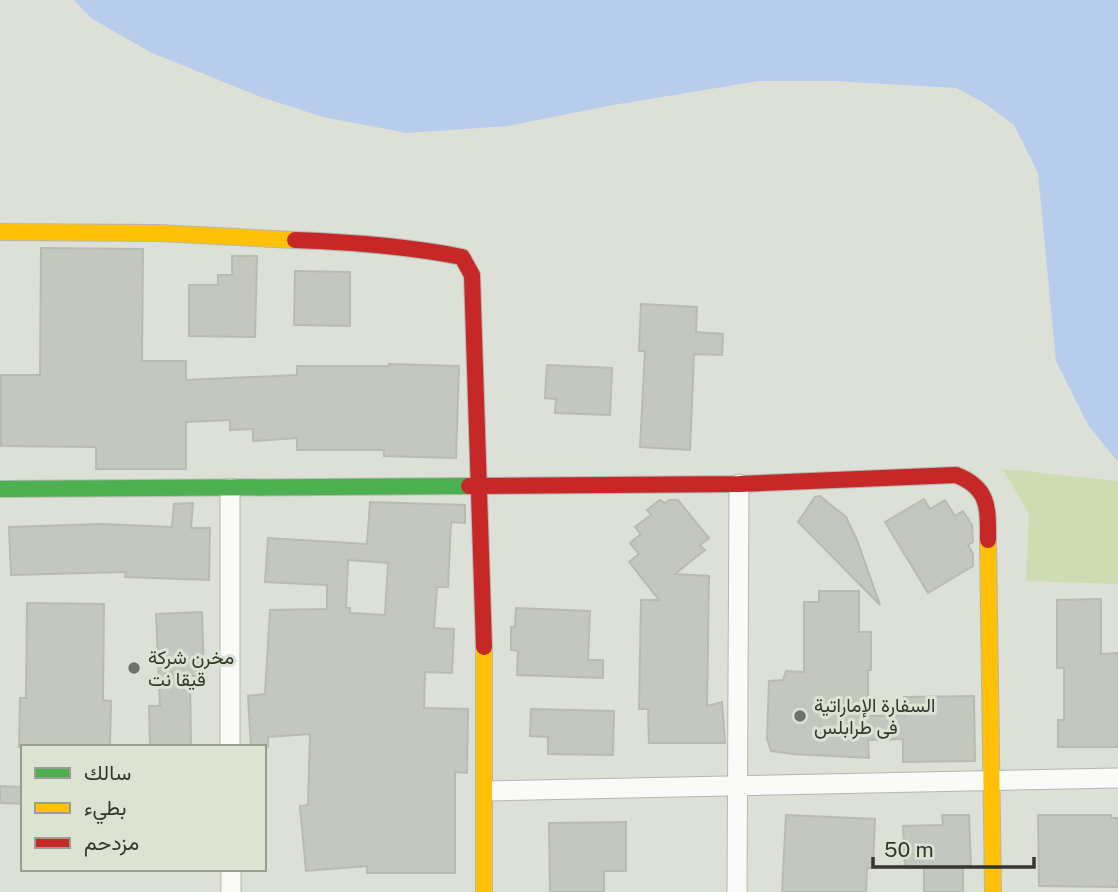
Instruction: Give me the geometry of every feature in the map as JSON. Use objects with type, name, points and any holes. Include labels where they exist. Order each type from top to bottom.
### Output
[{"type":"street","points":[[0,232],[158,233],[367,243],[462,257],[469,265],[472,275],[482,484],[486,790],[484,892]]},
{"type":"street","points":[[0,489],[739,484],[956,475],[969,479],[987,501],[988,512],[993,892]]},
{"type":"street","points":[[737,892],[739,484]]},
{"type":"street","points":[[230,488],[230,745]]},
{"type":"street","points":[[486,790],[1118,778]]},
{"type":"street","points":[[231,871],[231,892]]},
{"type":"green space","points":[[1003,469],[1118,481],[1118,584],[1026,581],[1029,514]]},
{"type":"water","points":[[74,0],[1118,0],[1118,462],[1088,425],[1056,361],[1038,173],[1014,125],[983,102],[956,88],[835,81],[759,81],[613,105],[508,126],[407,133],[323,117],[261,97],[150,52],[91,18]]},
{"type":"building","points":[[41,248],[143,249],[142,361],[186,361],[186,380],[297,375],[297,366],[459,366],[456,458],[384,456],[384,450],[297,450],[297,438],[253,441],[253,429],[230,430],[230,420],[186,422],[186,469],[96,469],[96,447],[1,446],[1,375],[40,375]]},
{"type":"building","points":[[232,256],[257,256],[255,337],[189,336],[189,285],[218,285],[218,275],[232,275]]},
{"type":"building","points":[[295,271],[350,272],[350,326],[294,325]]},
{"type":"building","points":[[641,304],[697,307],[696,332],[723,334],[722,355],[694,354],[690,450],[640,447],[645,351],[639,351]]},
{"type":"building","points":[[547,365],[612,368],[610,415],[555,413],[556,399],[545,398]]},
{"type":"building","points":[[820,496],[846,517],[880,605],[798,522],[815,497]]},
{"type":"building","points":[[924,499],[930,509],[945,500],[955,516],[963,511],[972,525],[973,542],[968,545],[973,554],[973,566],[928,593],[885,522]]},
{"type":"building","points":[[660,500],[665,503],[678,500],[709,538],[700,545],[705,550],[675,574],[709,576],[707,706],[722,702],[725,743],[649,743],[648,709],[639,709],[641,600],[659,600],[629,562],[639,554],[630,543],[641,534],[635,527],[651,515],[647,510]]},
{"type":"building","points":[[370,502],[465,505],[465,523],[451,522],[448,587],[437,587],[434,628],[454,629],[452,673],[425,672],[424,708],[468,709],[467,773],[455,772],[455,873],[367,873],[367,866],[306,871],[300,806],[308,805],[310,734],[268,737],[268,747],[251,745],[248,696],[265,694],[270,610],[327,609],[327,585],[265,582],[268,538],[367,544]],"holes":[[[348,560],[388,563],[385,615],[350,613],[350,608],[346,608]]]},
{"type":"building","points":[[193,503],[191,528],[210,528],[209,580],[125,577],[126,572],[11,575],[9,527],[102,524],[172,527],[174,504]]},
{"type":"building","points":[[819,591],[859,591],[859,632],[871,632],[868,716],[905,715],[904,697],[974,696],[975,761],[903,762],[903,739],[868,740],[869,758],[771,751],[767,739],[769,681],[783,680],[786,671],[804,672],[804,602],[819,602]]},
{"type":"building","points":[[1101,599],[1101,654],[1118,653],[1118,747],[1058,747],[1058,720],[1064,720],[1064,668],[1057,668],[1057,600]]},
{"type":"building","points":[[27,603],[104,604],[103,700],[111,701],[110,745],[19,747],[20,698],[26,698]]},
{"type":"building","points":[[516,608],[590,611],[588,660],[603,660],[603,678],[517,675],[518,651],[511,650],[511,627],[515,627]]},
{"type":"building","points":[[202,612],[204,676],[190,676],[191,745],[150,745],[149,706],[160,706],[156,614]]},
{"type":"building","points":[[531,709],[614,711],[613,755],[548,754],[548,737],[530,736]]},
{"type":"building","points":[[0,786],[21,787],[21,804],[0,803]]},
{"type":"building","points":[[786,815],[875,819],[873,868],[867,868],[866,892],[782,892]]},
{"type":"building","points":[[942,815],[969,815],[971,866],[963,866],[963,892],[924,892],[924,868],[905,868],[903,826],[943,825]]},
{"type":"building","points":[[1038,815],[1111,815],[1111,818],[1118,818],[1118,887],[1039,886]]},
{"type":"building","points":[[626,822],[626,871],[604,871],[604,892],[550,892],[549,823]]},
{"type":"traffic: fast","points":[[0,489],[469,486]]},
{"type":"traffic: slow","points":[[0,232],[158,233],[295,240]]},
{"type":"traffic: slow","points":[[988,540],[993,892]]},
{"type":"traffic: slow","points":[[484,647],[484,892]]},
{"type":"traffic: jam","points":[[295,240],[379,245],[462,257],[472,275],[484,647]]},
{"type":"traffic: jam","points":[[469,486],[739,484],[956,475],[975,486],[985,501],[988,540]]},
{"type":"place","name":"مخرن شركة قيقا نت","points":[[134,668]]},
{"type":"place","name":"السفارة الإماراتية فى طرابلس","points":[[800,716]]}]
